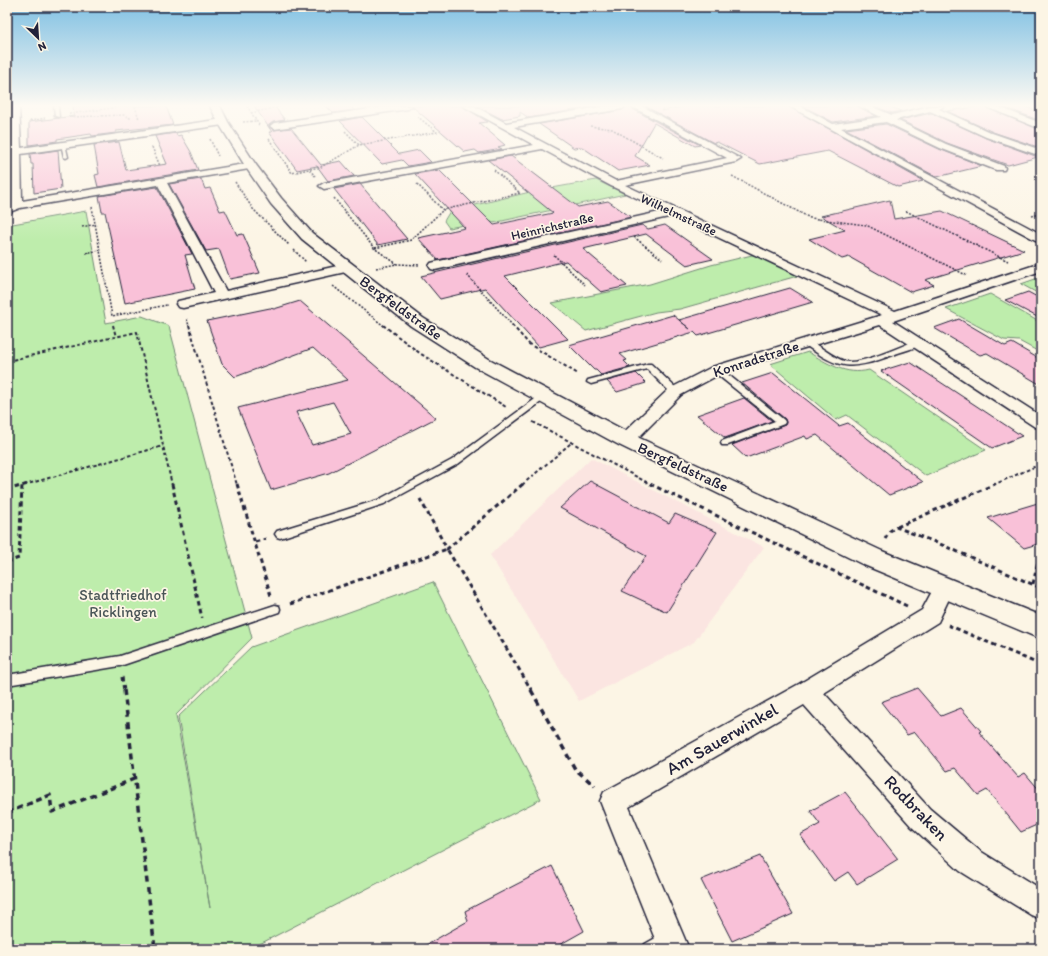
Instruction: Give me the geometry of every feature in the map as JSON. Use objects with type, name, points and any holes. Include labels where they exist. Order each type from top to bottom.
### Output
[{"type":"street","name":"Bergfeldstraße","points":[[241,151],[276,201],[307,236],[417,322],[482,363],[626,440],[873,558],[1041,628]]},
{"type":"street","points":[[324,186],[519,151]]},
{"type":"street","name":"Wilhelmstraße","points":[[552,151],[615,184],[675,212],[888,318]]},
{"type":"street","points":[[615,184],[736,159],[720,151]]},
{"type":"street","points":[[876,151],[1041,239]]},
{"type":"street","points":[[955,151],[1000,168]]},
{"type":"street","points":[[12,152],[17,205]]},
{"type":"street","points":[[7,210],[17,205],[251,166]]},
{"type":"street","points":[[163,180],[222,296]]},
{"type":"street","name":"Heinrichstraße","points":[[435,266],[675,212]]},
{"type":"street","name":"Bergfeldstraße","points":[[183,304],[346,268]]},
{"type":"street","name":"Konradstraße","points":[[626,440],[675,392],[717,370],[888,318],[1035,270]]},
{"type":"street","points":[[888,318],[918,343],[1041,423]]},
{"type":"street","name":"Am Sauerwinkel","points":[[665,945],[612,801],[808,691],[930,616],[944,588]]},
{"type":"street","name":"Rodbraken","points":[[808,691],[921,818],[970,861],[1041,905]]},
{"type":"lane","points":[[64,151],[66,158]]},
{"type":"lane","points":[[807,342],[826,355],[850,364],[862,362],[918,343]]},
{"type":"lane","points":[[591,382],[648,366],[675,392]]},
{"type":"lane","points":[[717,370],[781,422],[725,443]]},
{"type":"lane","points":[[280,534],[380,502],[455,462],[545,396]]},
{"type":"lane","points":[[7,680],[120,661],[275,609]]},
{"type":"path","points":[[152,151],[163,180]]},
{"type":"path","points":[[309,170],[321,167],[349,151]]},
{"type":"path","points":[[649,151],[683,170]]},
{"type":"path","points":[[374,248],[411,240],[443,210],[520,192],[480,158]]},
{"type":"path","points":[[711,164],[810,218],[866,225],[986,286]]},
{"type":"path","points":[[404,171],[443,210]]},
{"type":"path","points":[[906,211],[1035,270]]},
{"type":"path","points":[[82,227],[96,224]]},
{"type":"path","points":[[619,225],[662,259]]},
{"type":"path","points":[[541,242],[585,285]]},
{"type":"path","points":[[86,253],[100,250]]},
{"type":"path","points":[[455,262],[529,344],[591,382]]},
{"type":"path","points":[[113,325],[116,337]]},
{"type":"path","points":[[7,361],[138,332],[205,632]]},
{"type":"path","points":[[409,486],[418,496],[447,549],[571,443]]},
{"type":"path","points":[[7,490],[163,446]]},
{"type":"path","points":[[861,584],[873,558],[890,531],[1041,464]]},
{"type":"path","points":[[7,562],[19,558],[22,485]]},
{"type":"path","points":[[896,528],[940,544],[1041,588]]},
{"type":"path","points":[[1033,584],[1039,557],[1041,557]]},
{"type":"path","points":[[120,661],[155,949]]},
{"type":"path","points":[[7,813],[50,795],[52,812],[134,779]]},
{"type":"shaded area","points":[[591,458],[764,547],[694,642],[579,701],[490,555]]},
{"type":"green space","points":[[596,180],[625,194],[493,223],[489,220],[449,228],[444,221],[450,211],[530,192]]},
{"type":"green space","name":"Stadtfriedhof Ricklingen","points":[[86,211],[106,323],[142,316],[169,326],[252,638],[176,715],[210,908],[178,717],[251,647],[433,582],[541,799],[250,949],[7,949],[7,225]]},
{"type":"green space","points":[[756,254],[801,275],[680,309],[656,312],[586,331],[552,303],[650,284],[711,265]]},
{"type":"green space","points":[[1041,277],[1041,295],[1021,284]]},
{"type":"green space","points":[[990,294],[1041,323],[1041,353],[1019,341],[1004,340],[946,309]]},
{"type":"green space","points":[[808,352],[845,370],[869,370],[986,450],[926,476],[847,415],[836,420],[770,364]]},
{"type":"building","points":[[58,151],[61,189],[34,193],[33,164],[31,164],[30,154]]},
{"type":"building","points":[[95,151],[121,151],[126,170],[167,164],[161,151],[190,151],[198,170],[98,187],[95,175],[99,174]]},
{"type":"building","points":[[283,151],[309,151],[321,165],[341,161],[354,176],[328,181],[317,166],[297,170]]},
{"type":"building","points":[[369,151],[396,151],[399,154],[420,151],[431,162],[408,166],[402,160],[382,164]]},
{"type":"building","points":[[476,151],[493,151],[479,153]]},
{"type":"building","points":[[587,151],[638,151],[635,156],[650,165],[618,171]]},
{"type":"building","points":[[734,151],[868,151],[923,181],[898,187],[828,151],[760,164]]},
{"type":"building","points":[[887,151],[943,151],[982,166],[937,177]]},
{"type":"building","points":[[968,151],[1021,151],[1038,157],[1008,165]]},
{"type":"building","points":[[511,156],[578,207],[608,201],[631,217],[438,260],[418,238],[465,228],[415,174],[439,170],[494,225],[553,213],[488,160]]},
{"type":"building","points":[[201,179],[205,189],[210,188],[220,211],[225,210],[237,235],[243,234],[260,273],[230,279],[219,249],[206,251],[169,184]]},
{"type":"building","points":[[360,184],[407,239],[378,245],[334,189]]},
{"type":"building","points":[[157,187],[192,254],[185,255],[195,289],[125,303],[105,212],[102,212],[99,196]]},
{"type":"building","points":[[890,200],[894,219],[942,211],[1024,250],[925,280],[934,285],[911,292],[849,257],[842,259],[809,239],[845,230],[821,216]]},
{"type":"building","points":[[642,225],[648,229],[665,225],[713,259],[687,265],[646,234],[583,249],[627,286],[601,292],[566,261],[505,276],[568,339],[539,347],[485,288],[440,299],[421,276]]},
{"type":"building","points":[[790,288],[813,302],[698,336],[694,332],[620,354],[627,360],[624,361],[630,367],[601,375],[569,345],[673,315],[679,320]]},
{"type":"building","points":[[1028,292],[1041,299],[1041,319],[1005,300]]},
{"type":"building","points":[[300,301],[436,418],[329,473],[271,490],[238,408],[348,380],[313,348],[235,377],[222,364],[207,321],[270,308],[274,309]],"holes":[[[333,402],[351,434],[312,445],[296,412]]]},
{"type":"building","points":[[959,319],[1005,346],[1012,343],[1041,360],[1041,385],[987,353],[980,355],[934,328]]},
{"type":"building","points":[[910,362],[1022,436],[992,448],[881,371]]},
{"type":"building","points":[[636,373],[646,383],[617,392],[607,381]]},
{"type":"building","points":[[773,373],[839,426],[848,423],[923,482],[889,495],[817,435],[807,439],[805,436],[746,458],[732,445],[785,425],[786,423],[785,419],[742,383]]},
{"type":"building","points":[[744,398],[772,421],[725,438],[697,415]]},
{"type":"building","points":[[590,481],[669,523],[675,514],[717,532],[667,612],[622,591],[646,556],[560,508]]},
{"type":"building","points":[[1041,502],[1041,543],[1024,548],[988,518]]},
{"type":"building","points":[[917,688],[941,716],[961,708],[981,731],[979,732],[1018,777],[1025,773],[1041,792],[1041,823],[1021,832],[987,790],[978,795],[955,768],[947,771],[915,732],[907,735],[881,702]]},
{"type":"building","points":[[845,792],[898,859],[857,884],[848,872],[834,881],[800,835],[820,824],[810,811]]},
{"type":"building","points":[[760,856],[793,914],[732,941],[701,880]]},
{"type":"building","points":[[552,866],[584,931],[552,949],[419,949],[468,921],[465,911]]}]
